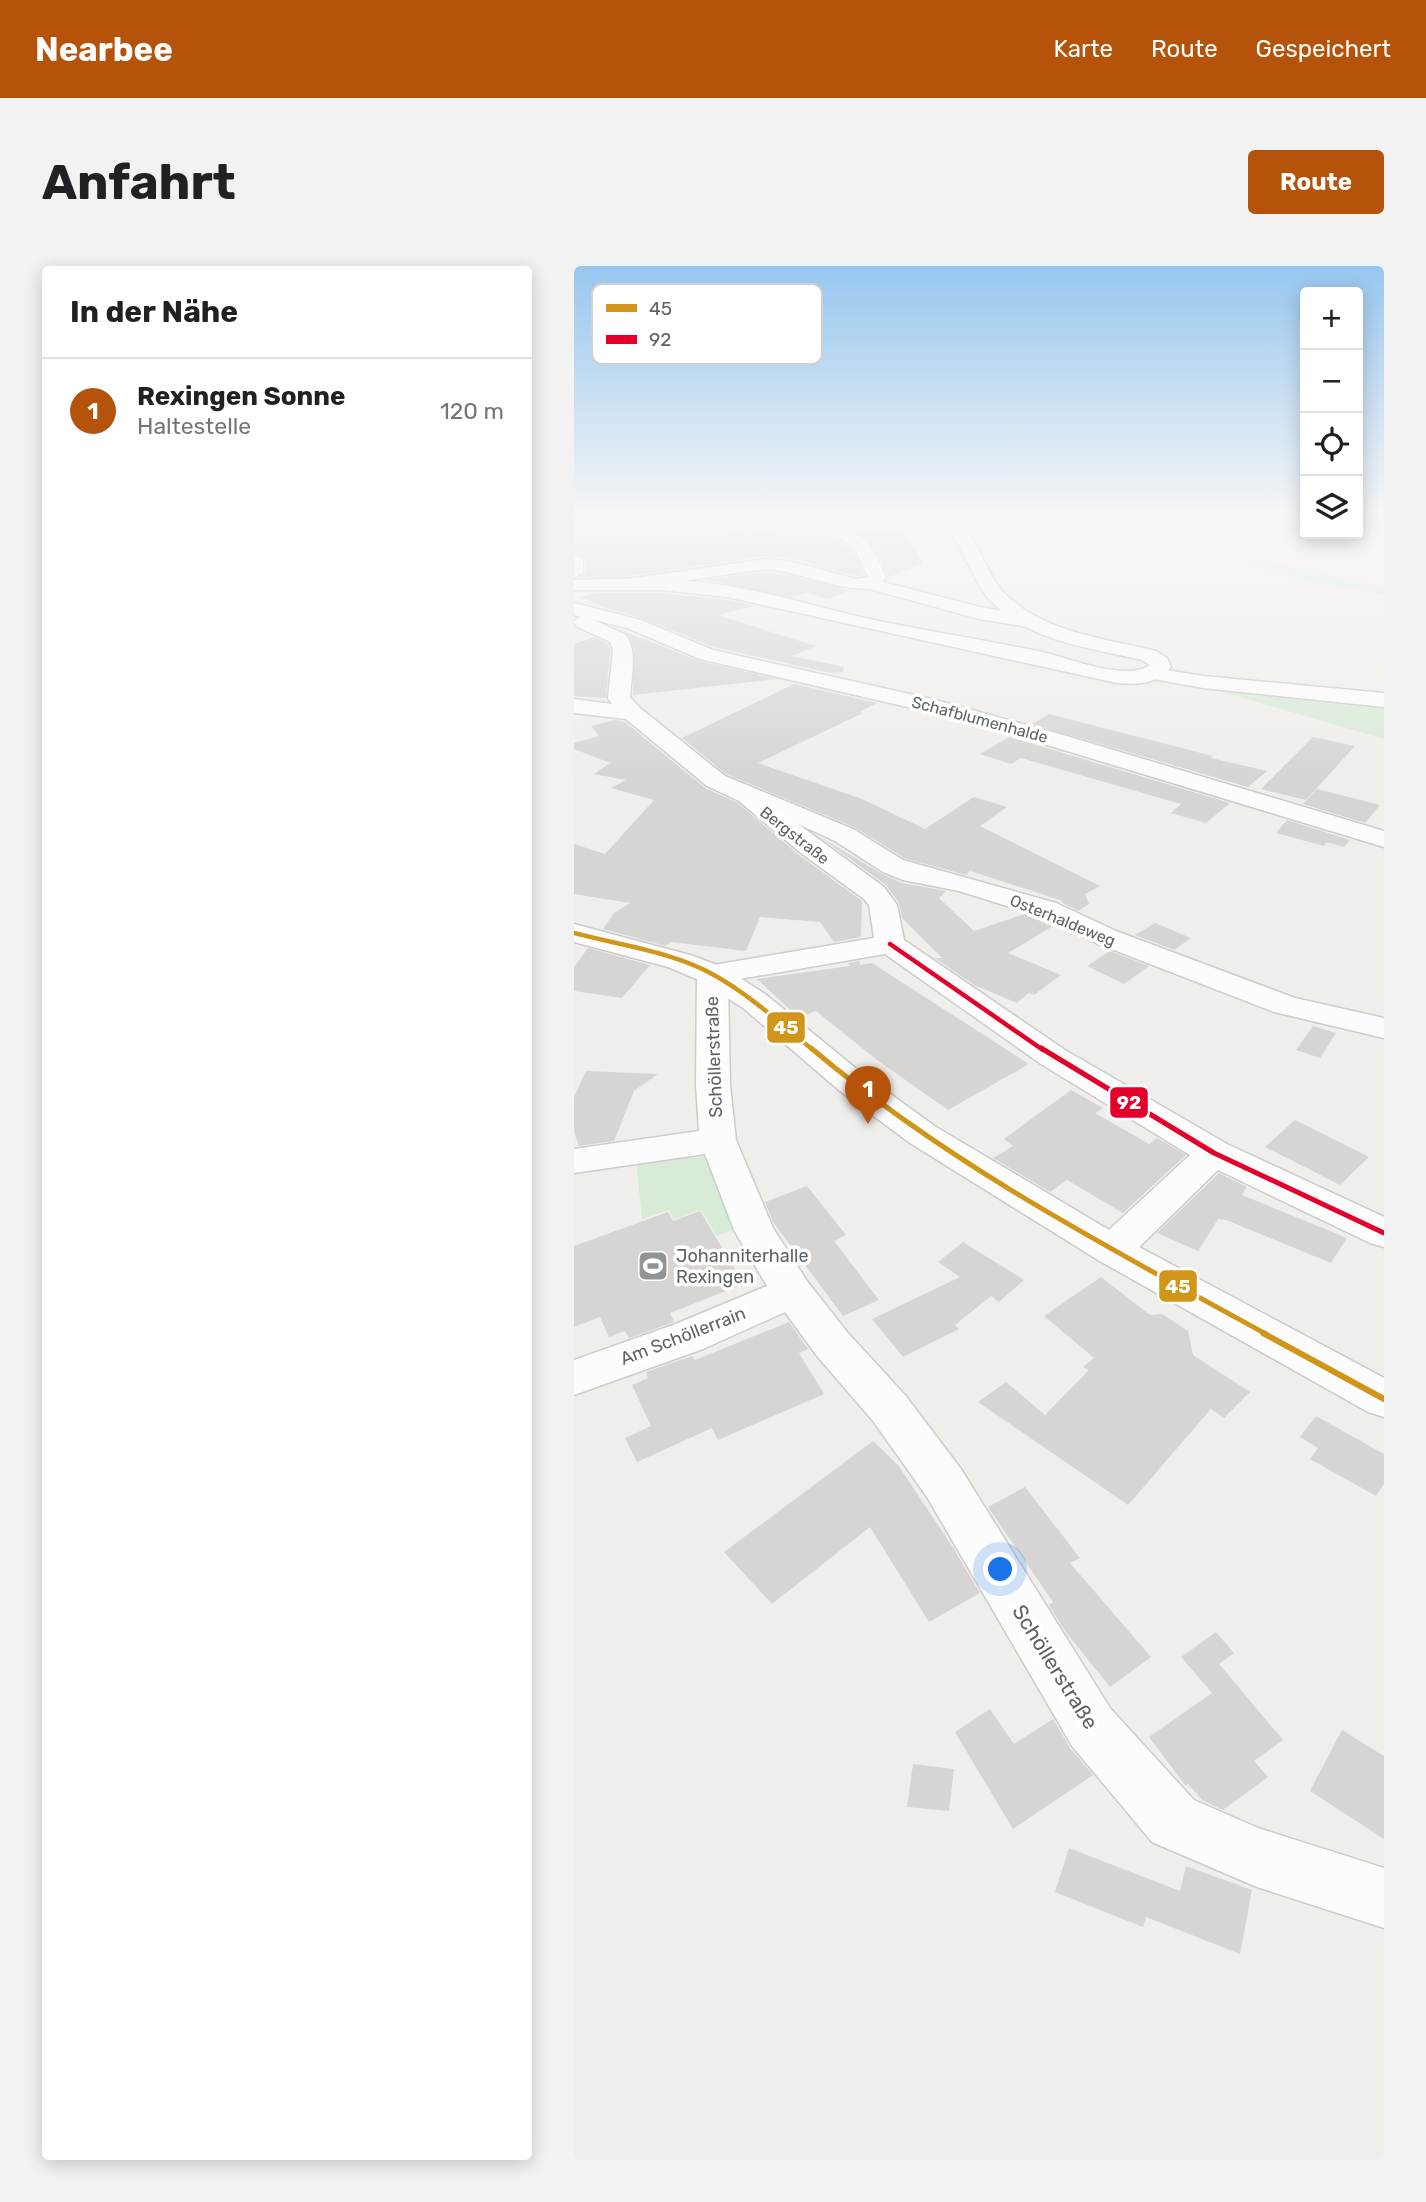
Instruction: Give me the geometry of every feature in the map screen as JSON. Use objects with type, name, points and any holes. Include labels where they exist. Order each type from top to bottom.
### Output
[{"type":"street","points":[[787,604],[866,624],[1006,650],[1110,675],[1141,677],[1155,674],[1203,682],[1384,701]]},
{"type":"street","points":[[947,604],[1029,621],[1068,635],[1149,655],[1160,662],[1161,667],[1155,674]]},
{"type":"street","points":[[1004,604],[1029,621]]},
{"type":"street","name":"Schafblumenhalde","points":[[574,609],[634,624],[707,655],[975,718],[1384,839]]},
{"type":"street","name":"Bergstraße","points":[[574,618],[619,639],[623,650],[619,698],[632,713],[716,781],[748,796],[810,847],[874,894],[883,905],[890,944]]},
{"type":"street","points":[[574,706],[632,713]]},
{"type":"street","name":"Osterhaldeweg","points":[[748,796],[844,835],[893,866],[914,874],[964,884],[1046,909],[1118,942],[1285,1005],[1384,1028]]},
{"type":"street","points":[[574,933],[679,961],[712,974],[754,1001],[852,1083],[923,1135],[1112,1250],[1384,1399]]},
{"type":"street","points":[[712,974],[890,944],[1053,1057],[1214,1153],[1384,1233]]},
{"type":"street","name":"Schöllerstraße","points":[[712,974],[713,1085],[718,1140],[754,1230],[792,1292],[832,1344],[889,1408],[944,1483],[1091,1727],[1173,1821],[1257,1857],[1384,1898]]},
{"type":"street","name":"Schöllerstraße","points":[[574,1161],[718,1140]]},
{"type":"street","points":[[1112,1250],[1214,1153]]},
{"type":"street","name":"Am Schöllerrain","points":[[574,1378],[688,1336],[792,1292]]},
{"type":"green space","points":[[1202,686],[1384,704],[1384,739]]},
{"type":"green space","points":[[713,1157],[741,1227],[717,1236],[701,1210],[674,1219],[669,1210],[642,1219],[636,1160]]},
{"type":"building","points":[[598,604],[754,606],[718,615],[816,646],[792,656],[844,667],[843,672],[830,673],[714,647],[642,618]]},
{"type":"building","points":[[619,629],[699,661],[777,679],[633,695],[634,649],[628,634]]},
{"type":"building","points":[[594,637],[608,644],[610,650],[606,698],[574,696],[574,644]]},
{"type":"building","points":[[794,684],[877,703],[859,712],[863,713],[758,763],[862,799],[925,829],[974,797],[1007,807],[980,826],[1100,886],[1085,894],[1089,904],[1078,911],[1061,902],[1063,901],[970,871],[966,875],[904,858],[854,827],[726,774],[682,738]]},
{"type":"building","points":[[1049,714],[1267,771],[1248,787],[1032,724]]},
{"type":"building","points":[[614,720],[625,722],[705,788],[738,803],[799,855],[862,901],[861,937],[834,942],[820,922],[760,917],[746,951],[671,942],[666,946],[603,929],[614,913],[630,903],[574,894],[574,844],[605,854],[654,800],[611,788],[626,780],[594,774],[610,763],[574,749],[574,743],[599,736],[591,726]]},
{"type":"building","points":[[1009,737],[1230,803],[1206,823],[1171,813],[1181,804],[1021,758],[1011,764],[980,754]]},
{"type":"building","points":[[1313,737],[1355,746],[1306,800],[1261,789]]},
{"type":"building","points":[[1317,789],[1380,805],[1365,823],[1303,804]]},
{"type":"building","points":[[1287,820],[1350,840],[1344,847],[1326,842],[1324,846],[1276,833]]},
{"type":"building","points":[[820,837],[902,883],[946,891],[939,898],[974,931],[1025,914],[1053,926],[1008,953],[1061,975],[1034,995],[1029,993],[1017,1003],[974,985],[935,958],[942,958],[902,918],[899,903],[886,885]]},
{"type":"building","points":[[1155,923],[1191,938],[1174,950],[1135,935]]},
{"type":"building","points":[[588,948],[650,965],[622,998],[574,991],[574,967]]},
{"type":"building","points":[[1110,951],[1149,966],[1124,984],[1087,966]]},
{"type":"building","points":[[860,961],[860,965],[872,963],[1029,1064],[948,1110],[877,1060],[816,1011],[799,1018],[757,979],[850,966],[848,963]]},
{"type":"building","points":[[1313,1026],[1336,1033],[1320,1058],[1296,1050]]},
{"type":"building","points":[[586,1071],[658,1074],[634,1091],[614,1141],[579,1146],[574,1131],[574,1097]]},
{"type":"building","points":[[1071,1090],[1103,1108],[1095,1113],[1149,1144],[1157,1138],[1186,1155],[1123,1213],[1067,1180],[1050,1192],[993,1158],[1013,1146],[1004,1139]]},
{"type":"building","points":[[1295,1120],[1369,1157],[1340,1185],[1265,1147]]},
{"type":"building","points":[[1219,1173],[1247,1187],[1242,1195],[1347,1238],[1331,1263],[1226,1220],[1218,1219],[1198,1251],[1157,1233]]},
{"type":"building","points":[[807,1186],[846,1235],[834,1241],[879,1300],[843,1316],[773,1222],[765,1202]]},
{"type":"building","name":"Johanniterhalle Rexingen","points":[[700,1211],[744,1284],[670,1313],[674,1322],[629,1338],[625,1331],[609,1337],[600,1317],[574,1327],[574,1246],[668,1212],[673,1221]]},
{"type":"building","points":[[963,1242],[1024,1280],[999,1302],[991,1296],[955,1325],[959,1329],[903,1357],[872,1319],[960,1277],[938,1262]]},
{"type":"building","points":[[1101,1277],[1150,1315],[1162,1314],[1188,1331],[1193,1355],[1250,1392],[1224,1418],[1211,1409],[1128,1505],[978,1402],[1006,1382],[1045,1415],[1089,1370],[1083,1367],[1094,1358],[1044,1316]]},
{"type":"building","points":[[789,1322],[808,1349],[799,1353],[824,1394],[718,1440],[712,1428],[637,1462],[625,1438],[651,1426],[632,1385],[648,1378],[646,1372],[692,1356],[695,1360]]},
{"type":"building","points":[[1316,1416],[1384,1454],[1384,1484],[1376,1496],[1310,1459],[1318,1448],[1300,1437]]},
{"type":"building","points":[[873,1441],[898,1465],[980,1593],[929,1622],[870,1527],[772,1604],[724,1552]]},
{"type":"building","points":[[1025,1487],[1080,1558],[1070,1563],[1151,1657],[1110,1687],[1065,1631],[1049,1605],[1053,1602],[988,1507]]},
{"type":"building","points":[[1216,1632],[1234,1653],[1219,1664],[1283,1740],[1254,1761],[1268,1777],[1223,1810],[1202,1800],[1188,1784],[1186,1786],[1149,1737],[1212,1693],[1181,1657]]},
{"type":"building","points":[[990,1709],[1014,1744],[1053,1719],[1070,1748],[1093,1775],[1013,1829],[955,1732]]},
{"type":"building","points":[[1342,1730],[1384,1756],[1384,1839],[1310,1791]]},
{"type":"building","points":[[913,1764],[954,1769],[949,1811],[907,1807]]},
{"type":"building","points":[[1069,1848],[1180,1891],[1186,1866],[1252,1890],[1240,1954],[1146,1917],[1143,1927],[1055,1892]]},
{"type":"transit line","name":"45","points":[[574,933],[679,961],[712,974],[754,1001],[852,1083],[923,1135],[1112,1250],[1384,1399]]},
{"type":"transit line","name":"92","points":[[890,944],[1053,1057],[1214,1153],[1384,1233]]},
{"type":"place","name":"Rexingen Sonne","points":[[868,1124]]},
{"type":"place","name":"Johanniterhalle Rexingen","points":[[653,1266]]}]
